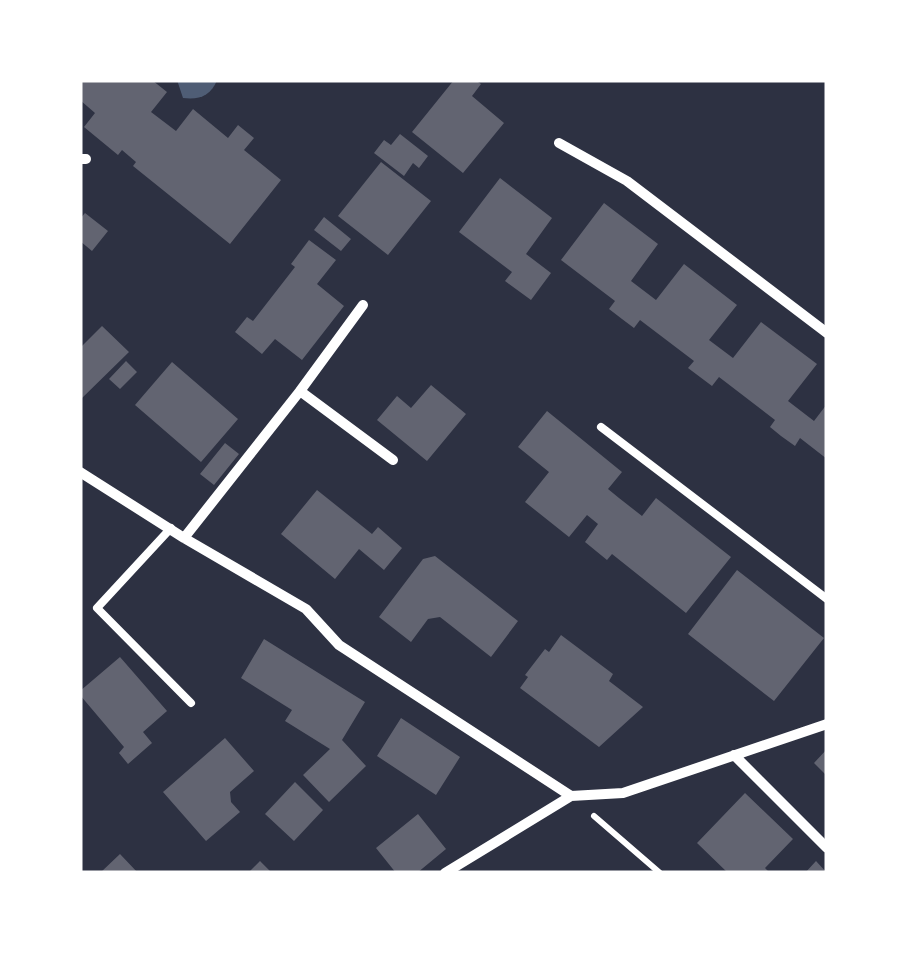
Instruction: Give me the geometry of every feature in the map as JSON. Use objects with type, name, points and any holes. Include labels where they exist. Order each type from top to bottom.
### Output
[{"type":"street","points":[[558,143],[628,181],[827,333]]},
{"type":"street","points":[[184,538],[363,304]]},
{"type":"street","points":[[300,391],[393,460]]},
{"type":"street","points":[[80,472],[306,609],[339,645],[570,796]]},
{"type":"street","points":[[446,873],[570,796],[623,793],[827,724]]},
{"type":"street","points":[[734,755],[827,848]]},
{"type":"lane","points":[[601,427],[827,599]]},
{"type":"lane","points":[[171,528],[97,608],[191,703]]},
{"type":"path","points":[[570,796],[660,873]]},
{"type":"water","points":[[177,80],[217,80],[208,93],[183,98]]},
{"type":"building","points":[[80,80],[152,80],[167,92],[151,112],[176,131],[193,109],[228,138],[238,125],[254,138],[244,150],[281,180],[230,244],[133,166],[136,162],[122,150],[118,155],[84,127],[95,113],[80,100]]},
{"type":"building","points":[[454,80],[475,80],[481,84],[472,96],[504,123],[463,173],[412,132]]},
{"type":"building","points":[[400,134],[428,156],[419,168],[413,163],[404,176],[374,153],[384,140],[391,145]]},
{"type":"building","points":[[381,162],[431,201],[388,255],[338,216]]},
{"type":"building","points":[[500,178],[552,218],[526,254],[551,273],[531,300],[505,281],[512,272],[459,232]]},
{"type":"building","points":[[604,203],[658,244],[631,281],[656,300],[684,264],[737,305],[709,340],[733,358],[761,322],[817,364],[788,401],[814,421],[827,404],[827,459],[800,438],[795,446],[781,436],[770,427],[775,420],[719,377],[712,386],[688,368],[694,361],[640,320],[634,328],[609,309],[615,301],[561,260]]},
{"type":"building","points":[[85,213],[108,231],[92,251],[80,241],[80,219]]},
{"type":"building","points":[[324,217],[351,239],[341,251],[314,230]]},
{"type":"building","points":[[309,240],[336,260],[317,284],[344,306],[302,360],[275,339],[262,354],[235,332],[247,317],[253,321],[295,267],[291,264]]},
{"type":"building","points":[[102,326],[129,352],[80,400],[80,348]]},
{"type":"building","points":[[126,361],[137,372],[120,389],[109,379]]},
{"type":"building","points":[[172,362],[238,419],[201,462],[135,405]]},
{"type":"building","points":[[431,385],[466,414],[427,461],[377,420],[397,396],[411,408]]},
{"type":"building","points":[[547,411],[622,472],[608,489],[619,498],[642,516],[656,498],[731,557],[686,613],[612,554],[607,560],[585,542],[598,524],[587,515],[569,537],[525,502],[549,472],[518,447]]},
{"type":"building","points":[[225,443],[239,454],[214,485],[200,474]]},
{"type":"building","points":[[317,490],[372,534],[378,527],[402,548],[384,570],[359,549],[335,579],[281,534]]},
{"type":"building","points":[[435,556],[518,621],[491,657],[440,617],[428,619],[411,642],[379,617],[423,559]]},
{"type":"building","points":[[737,570],[824,638],[774,701],[688,634]]},
{"type":"building","points":[[561,635],[613,674],[609,681],[643,707],[599,747],[520,688],[545,649],[549,652]]},
{"type":"building","points":[[264,639],[365,702],[342,740],[366,766],[329,802],[303,775],[330,749],[285,721],[292,710],[241,678]]},
{"type":"building","points":[[120,657],[167,711],[143,732],[152,743],[128,764],[119,753],[124,747],[80,695]]},
{"type":"building","points":[[401,718],[460,757],[436,795],[377,756]]},
{"type":"building","points":[[225,738],[254,771],[230,792],[231,802],[240,812],[206,841],[163,792]]},
{"type":"building","points":[[827,749],[827,776],[814,763]]},
{"type":"building","points":[[295,782],[323,810],[294,841],[265,814]]},
{"type":"building","points":[[745,793],[793,839],[765,868],[770,873],[728,873],[697,843]]},
{"type":"building","points":[[418,814],[446,849],[417,873],[396,873],[376,848]]},
{"type":"building","points":[[120,854],[138,873],[100,873]]},
{"type":"building","points":[[260,861],[272,873],[248,873]]},
{"type":"building","points":[[816,861],[827,873],[805,873]]}]
